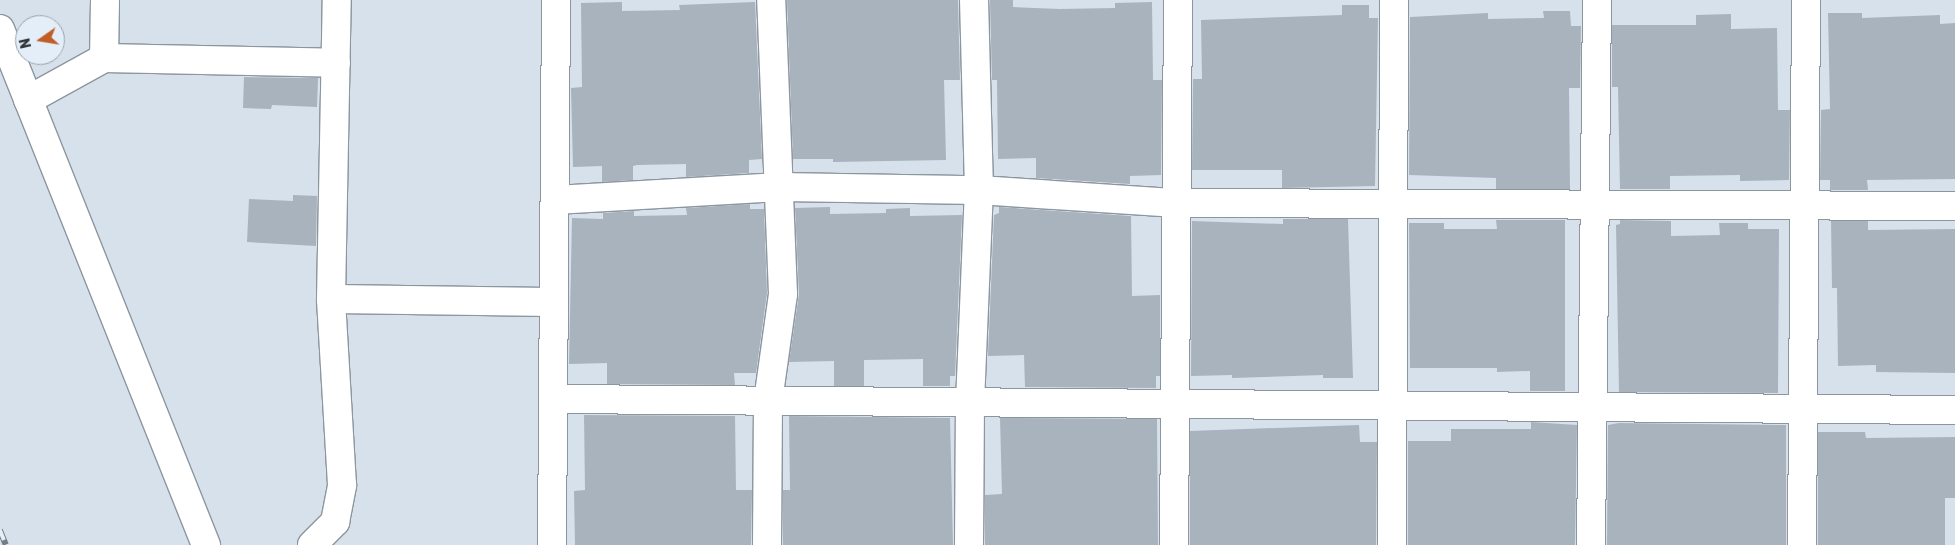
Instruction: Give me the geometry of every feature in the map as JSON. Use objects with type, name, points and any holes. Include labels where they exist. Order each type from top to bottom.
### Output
[{"type":"street","points":[[104,58],[105,0]]},
{"type":"street","points":[[312,545],[335,522],[342,485],[331,299],[337,0]]},
{"type":"street","points":[[552,545],[556,0]]},
{"type":"street","points":[[767,545],[768,401],[782,294],[780,187],[771,0]]},
{"type":"street","points":[[969,545],[970,403],[978,190],[974,0]]},
{"type":"street","points":[[1174,545],[1178,0]]},
{"type":"street","points":[[1392,545],[1394,0]]},
{"type":"street","points":[[1591,545],[1597,0]]},
{"type":"street","points":[[1802,545],[1806,0]]},
{"type":"street","points":[[0,29],[206,545]]},
{"type":"street","points":[[28,100],[104,58],[336,63]]},
{"type":"street","points":[[555,200],[780,187],[978,190],[1177,203],[1955,206]]},
{"type":"street","points":[[331,299],[554,302]]},
{"type":"street","points":[[553,399],[1955,410]]},
{"type":"building","points":[[787,0],[958,0],[960,80],[944,80],[946,160],[833,162],[833,159],[793,159]]},
{"type":"building","points":[[990,0],[1013,0],[1013,7],[1060,9],[1115,8],[1115,3],[1152,2],[1153,80],[1162,80],[1161,175],[1130,176],[1130,184],[1036,178],[1036,158],[998,159],[997,80],[992,80]]},
{"type":"building","points":[[622,2],[622,11],[680,10],[679,5],[755,2],[762,159],[749,160],[749,173],[686,177],[686,164],[637,165],[633,166],[633,180],[602,182],[602,166],[573,167],[571,88],[582,87],[581,3]]},
{"type":"building","points":[[1342,5],[1369,5],[1369,18],[1378,18],[1375,186],[1282,188],[1282,170],[1192,170],[1193,79],[1202,79],[1201,20],[1342,15]]},
{"type":"building","points":[[1543,11],[1570,11],[1571,26],[1581,26],[1580,88],[1569,88],[1570,189],[1496,189],[1496,178],[1409,175],[1410,17],[1488,13],[1488,19],[1544,18]]},
{"type":"building","points":[[1828,13],[1862,13],[1862,18],[1940,15],[1940,24],[1955,23],[1955,179],[1867,180],[1868,190],[1830,190],[1830,180],[1820,180],[1821,110],[1830,109]]},
{"type":"building","points":[[1731,14],[1731,29],[1777,28],[1778,110],[1790,110],[1789,180],[1740,181],[1740,175],[1670,176],[1670,189],[1620,189],[1618,87],[1612,87],[1612,25],[1696,25],[1696,15]]},
{"type":"building","points":[[244,77],[318,78],[317,107],[272,105],[271,109],[243,108]]},
{"type":"building","points":[[293,195],[317,196],[316,246],[247,242],[249,199],[293,201]]},
{"type":"building","points":[[750,204],[750,209],[764,209],[767,293],[756,373],[734,373],[735,385],[607,384],[607,363],[569,364],[572,218],[603,219],[603,213],[634,211],[634,216],[687,215],[686,208]]},
{"type":"building","points":[[830,207],[830,214],[886,213],[886,209],[910,208],[910,216],[962,215],[955,376],[950,376],[950,386],[923,386],[923,359],[864,360],[864,386],[834,386],[834,361],[789,362],[799,294],[795,208]]},
{"type":"building","points":[[999,207],[1131,216],[1132,296],[1160,295],[1160,376],[1156,376],[1156,388],[1025,387],[1024,355],[988,356],[994,215],[999,213]]},
{"type":"building","points":[[1283,219],[1348,219],[1353,378],[1323,378],[1323,375],[1232,378],[1232,375],[1191,376],[1192,221],[1283,224]]},
{"type":"building","points":[[1496,220],[1565,220],[1565,391],[1530,391],[1530,371],[1497,372],[1497,368],[1410,368],[1409,223],[1444,223],[1444,229],[1497,229]]},
{"type":"building","points":[[1620,220],[1671,221],[1671,236],[1720,235],[1719,223],[1748,223],[1748,229],[1779,229],[1778,393],[1619,392],[1616,225],[1620,224]]},
{"type":"building","points":[[1831,221],[1868,221],[1868,230],[1955,229],[1955,373],[1876,372],[1876,365],[1838,366],[1837,288],[1832,288]]},
{"type":"building","points":[[584,415],[735,416],[736,490],[752,490],[751,545],[575,545],[574,491],[585,490]]},
{"type":"building","points":[[789,416],[950,418],[953,545],[783,545],[783,490],[790,490]]},
{"type":"building","points":[[1000,418],[1157,419],[1158,545],[985,545],[985,495],[1002,494]]},
{"type":"building","points":[[1531,422],[1577,425],[1575,545],[1408,545],[1408,441],[1451,441],[1451,429],[1531,429]]},
{"type":"building","points":[[1619,423],[1786,425],[1786,545],[1607,545],[1608,425]]},
{"type":"building","points":[[1359,425],[1360,442],[1377,442],[1376,545],[1190,545],[1190,431]]},
{"type":"building","points":[[1818,432],[1865,432],[1866,438],[1955,437],[1955,498],[1945,498],[1945,545],[1818,545]]},
{"type":"railway","points":[[0,530],[6,545]]}]
